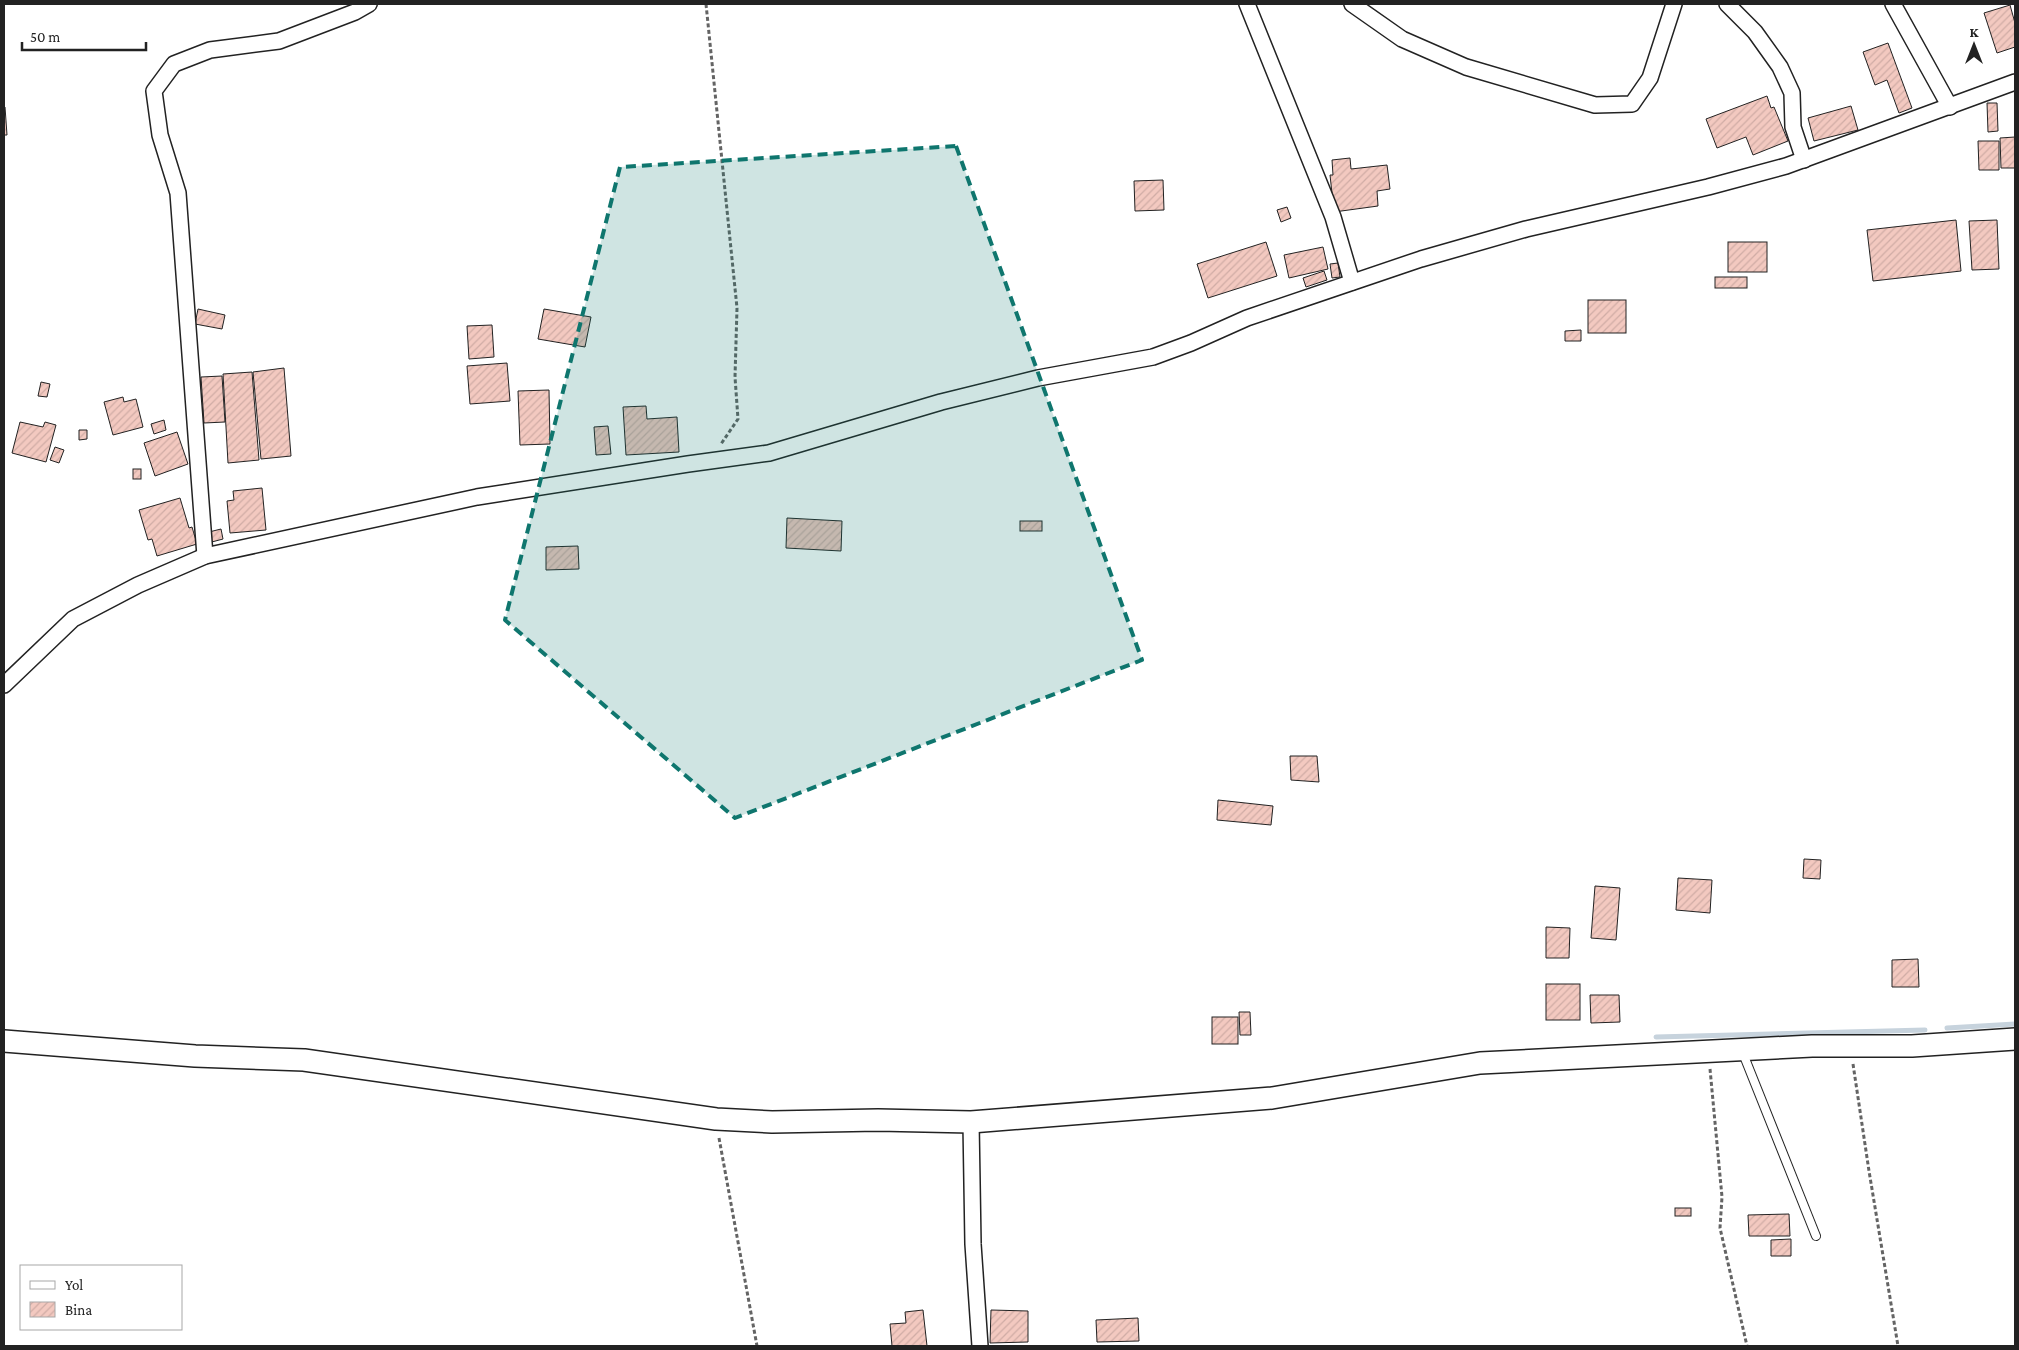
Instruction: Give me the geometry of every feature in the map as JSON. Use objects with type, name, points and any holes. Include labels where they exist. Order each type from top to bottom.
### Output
[{"type":"street","points":[[205,556],[178,194],[160,135],[154,91],[174,64],[210,50],[279,41],[355,12],[370,4]]},
{"type":"street","points":[[1247,4],[1333,217],[1352,282]]},
{"type":"street","points":[[1352,4],[1402,39],[1466,68],[1595,105],[1632,104],[1650,78],[1674,4]]},
{"type":"street","points":[[1727,4],[1755,32],[1780,67],[1792,93],[1793,127],[1804,160]]},
{"type":"street","points":[[1893,4],[1950,107]]},
{"type":"street","points":[[4,685],[73,619],[138,585],[205,556],[477,498],[710,461],[769,454],[949,400],[1038,378],[1153,357],[1191,343],[1246,318],[1421,259],[1526,229],[1708,187],[1804,160],[2015,82]]},
{"type":"street","points":[[4,1041],[195,1056],[304,1060],[716,1120],[772,1122],[878,1120],[971,1122],[1044,1114],[1272,1098],[1480,1063],[1708,1051],[1912,1046],[2015,1039]]},
{"type":"street","points":[[971,1122],[973,1244],[980,1346]]},
{"type":"lane","points":[[1742,1050],[1816,1236]]},
{"type":"path","points":[[706,4],[736,308],[735,377],[738,418],[710,461]]},
{"type":"path","points":[[1851,1046],[1868,1171],[1898,1346]]},
{"type":"path","points":[[1708,1051],[1722,1197],[1720,1228],[1747,1346]]},
{"type":"path","points":[[716,1120],[757,1346]]},
{"type":"highlighted area","points":[[956,146],[1142,660],[735,818],[505,620],[620,167]]},
{"type":"building","points":[[2010,5],[2015,23],[2015,47],[1997,53],[1984,13]]},
{"type":"building","points":[[1888,43],[1912,108],[1899,113],[1887,80],[1875,85],[1863,52]]},
{"type":"building","points":[[1767,96],[1771,108],[1774,107],[1788,141],[1753,155],[1746,137],[1717,148],[1706,119]]},
{"type":"building","points":[[1987,103],[1997,103],[1998,131],[1988,132]]},
{"type":"building","points":[[1851,106],[1858,130],[1814,141],[1808,118]]},
{"type":"building","points":[[5,107],[7,135],[4,135]]},
{"type":"building","points":[[2015,137],[2015,168],[2001,168],[2000,138]]},
{"type":"building","points":[[1978,141],[1999,141],[1999,170],[1979,170]]},
{"type":"building","points":[[1350,158],[1351,169],[1387,165],[1390,189],[1377,191],[1378,206],[1334,212],[1330,175],[1333,175],[1332,160]]},
{"type":"building","points":[[1163,180],[1164,210],[1135,211],[1134,181]]},
{"type":"building","points":[[1287,207],[1291,218],[1281,222],[1277,210]]},
{"type":"building","points":[[1956,220],[1961,271],[1873,281],[1867,230]]},
{"type":"building","points":[[1997,220],[1999,269],[1972,270],[1969,221]]},
{"type":"building","points":[[1266,242],[1277,276],[1208,298],[1197,264]]},
{"type":"building","points":[[1728,242],[1767,242],[1767,272],[1728,272]]},
{"type":"building","points":[[1323,247],[1328,269],[1289,278],[1284,255]]},
{"type":"building","points":[[1338,263],[1340,277],[1332,278],[1330,264]]},
{"type":"building","points":[[1324,271],[1327,280],[1306,287],[1303,278]]},
{"type":"building","points":[[1715,277],[1747,277],[1747,288],[1715,288]]},
{"type":"building","points":[[1588,300],[1626,300],[1626,333],[1588,333]]},
{"type":"building","points":[[198,309],[225,315],[222,329],[195,324]]},
{"type":"building","points":[[544,309],[591,317],[585,347],[538,339]]},
{"type":"building","points":[[492,325],[494,357],[469,359],[467,326]]},
{"type":"building","points":[[1581,330],[1581,341],[1565,341],[1565,331]]},
{"type":"building","points":[[507,363],[510,401],[470,404],[467,366]]},
{"type":"building","points":[[284,368],[291,456],[261,459],[253,372]]},
{"type":"building","points":[[252,372],[259,460],[228,463],[223,374]]},
{"type":"building","points":[[222,376],[225,422],[204,423],[201,377]]},
{"type":"building","points":[[41,382],[50,384],[47,397],[38,396]]},
{"type":"building","points":[[549,390],[550,444],[520,445],[518,391]]},
{"type":"building","points":[[123,397],[124,402],[136,399],[143,427],[113,435],[104,402]]},
{"type":"building","points":[[646,406],[647,419],[677,417],[679,452],[626,455],[623,407]]},
{"type":"building","points":[[164,420],[166,430],[154,434],[151,424]]},
{"type":"building","points":[[20,422],[43,427],[45,422],[56,425],[46,462],[12,453]]},
{"type":"building","points":[[608,426],[611,454],[596,455],[594,427]]},
{"type":"building","points":[[79,430],[87,430],[87,439],[79,440]]},
{"type":"building","points":[[177,432],[188,464],[155,476],[144,443]]},
{"type":"building","points":[[55,447],[64,450],[59,463],[50,460]]},
{"type":"building","points":[[133,469],[141,469],[141,479],[133,479]]},
{"type":"building","points":[[262,488],[266,530],[230,533],[227,501],[234,500],[233,491]]},
{"type":"building","points":[[180,498],[189,528],[192,527],[197,544],[157,556],[152,539],[148,540],[139,510]]},
{"type":"building","points":[[787,518],[842,521],[841,551],[786,548]]},
{"type":"building","points":[[1020,521],[1042,521],[1042,531],[1020,531]]},
{"type":"building","points":[[221,529],[223,539],[208,543],[205,533]]},
{"type":"building","points":[[578,546],[579,569],[546,570],[546,547]]},
{"type":"building","points":[[1290,756],[1317,756],[1319,782],[1291,780]]},
{"type":"building","points":[[1218,800],[1273,806],[1271,825],[1217,820]]},
{"type":"building","points":[[1804,859],[1821,860],[1820,879],[1803,878]]},
{"type":"building","points":[[1678,878],[1712,880],[1710,913],[1676,910]]},
{"type":"building","points":[[1595,886],[1620,888],[1616,940],[1591,938]]},
{"type":"building","points":[[1546,927],[1570,928],[1569,958],[1546,958]]},
{"type":"building","points":[[1918,959],[1919,987],[1892,987],[1892,960]]},
{"type":"building","points":[[1546,984],[1580,984],[1580,1020],[1546,1020]]},
{"type":"building","points":[[1590,995],[1619,995],[1620,1022],[1591,1023]]},
{"type":"building","points":[[1239,1012],[1250,1012],[1251,1035],[1240,1035]]},
{"type":"building","points":[[1212,1017],[1238,1017],[1238,1044],[1212,1044]]},
{"type":"building","points":[[1675,1208],[1691,1208],[1691,1216],[1675,1216]]},
{"type":"building","points":[[1789,1214],[1790,1236],[1749,1236],[1748,1215]]},
{"type":"building","points":[[1791,1239],[1791,1256],[1771,1256],[1771,1240]]},
{"type":"building","points":[[923,1310],[927,1346],[892,1346],[890,1324],[906,1323],[905,1312]]},
{"type":"building","points":[[991,1310],[1028,1311],[1028,1342],[990,1343]]},
{"type":"building","points":[[1138,1318],[1139,1341],[1097,1342],[1096,1320]]},
{"type":"waterway","points":[[1947,1028],[2015,1024]]},
{"type":"waterway","points":[[1656,1037],[1925,1030]]}]
